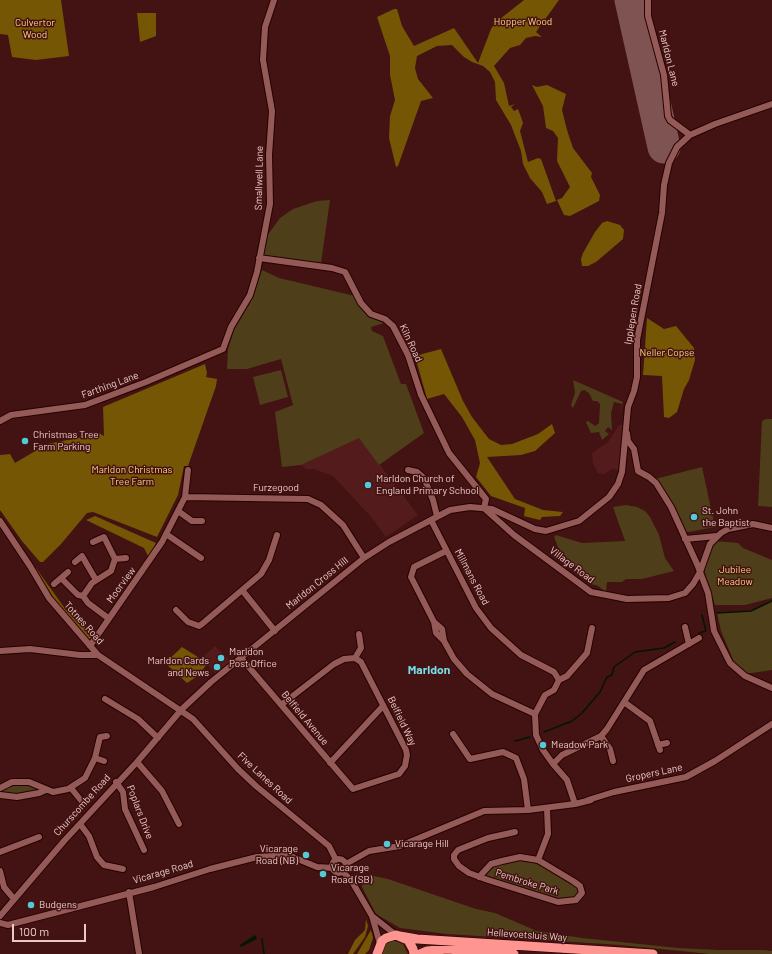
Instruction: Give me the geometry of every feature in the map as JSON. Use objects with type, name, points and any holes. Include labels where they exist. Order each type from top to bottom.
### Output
[{"type":"highway","points":[[372,954],[379,948],[386,938],[398,935],[412,944],[414,954]]},
{"type":"highway","name":"Hellevoetsluis Way","points":[[398,935],[417,938],[653,954]]},
{"type":"highway","name":"Hellevoetsluis Way","points":[[420,954],[427,951],[447,949],[514,954]]},
{"type":"street","name":"Smallwell Lane","points":[[223,349],[231,327],[250,295],[257,272],[258,258],[270,204],[269,155],[272,111],[263,60],[265,27],[274,0]]},
{"type":"street","name":"Marldon Lane","points":[[648,0],[648,16],[664,76],[668,116],[670,120],[690,135]]},
{"type":"street","name":"Ipplepen Road","points":[[484,508],[492,509],[535,529],[546,531],[579,521],[609,497],[618,484],[622,472],[628,407],[637,377],[637,340],[662,213],[667,170],[677,147],[690,135],[715,124],[772,104]]},
{"type":"street","name":"Kiln Road","points":[[258,258],[332,268],[345,272],[361,302],[371,314],[385,319],[393,326],[408,355],[421,395],[449,453],[456,464],[486,499],[484,508]]},
{"type":"street","name":"Farthing Lane","points":[[0,421],[11,415],[85,406],[223,349]]},
{"type":"street","points":[[625,428],[628,441],[634,449],[638,471],[649,476],[660,489],[672,508],[708,593],[714,631],[730,663],[745,676],[772,688]]},
{"type":"street","points":[[185,497],[188,470]]},
{"type":"street","points":[[408,470],[417,472],[424,478],[433,500],[437,516]]},
{"type":"street","name":"Moorview","points":[[90,646],[108,618],[137,580],[166,534],[185,497]]},
{"type":"street","name":"Furzegood","points":[[185,497],[308,499],[321,505],[343,525],[364,558]]},
{"type":"street","name":"Marldon Cross Hill","points":[[182,710],[211,682],[242,659],[364,558],[450,510],[470,507],[484,508]]},
{"type":"street","name":"Village Road","points":[[484,508],[514,535],[591,592],[627,599],[669,598],[685,593],[693,584],[700,572],[706,551],[717,536]]},
{"type":"street","points":[[178,511],[192,521],[202,521]]},
{"type":"street","name":"Millmans Road","points":[[431,520],[476,608],[491,628],[521,655],[554,672],[559,680]]},
{"type":"street","name":"Totnes Road","points":[[0,521],[49,598],[98,655],[182,710]]},
{"type":"street","points":[[685,539],[717,536],[728,529],[753,524],[772,528]]},
{"type":"street","points":[[166,534],[201,558]]},
{"type":"street","points":[[176,610],[188,622],[199,626],[261,574],[272,553],[277,535]]},
{"type":"street","points":[[83,596],[92,583],[111,570],[115,559],[104,537],[93,542]]},
{"type":"street","points":[[446,551],[414,567],[411,577],[434,622],[436,633],[444,641],[454,658],[479,684],[507,702],[535,714]]},
{"type":"street","points":[[75,562],[82,556],[96,580]]},
{"type":"street","points":[[115,559],[126,558]]},
{"type":"street","points":[[54,584],[68,572]]},
{"type":"street","points":[[61,578],[78,595],[83,596],[88,603],[108,618]]},
{"type":"street","points":[[242,590],[275,631]]},
{"type":"street","points":[[685,627],[689,644]]},
{"type":"street","points":[[575,804],[567,780],[543,750],[536,735],[535,714],[545,695],[554,690],[559,680],[567,676],[587,653],[592,628]]},
{"type":"street","points":[[281,705],[334,664],[344,659],[354,658],[360,648],[359,634]]},
{"type":"street","points":[[553,764],[562,755],[601,736],[644,670],[699,638]]},
{"type":"street","points":[[0,651],[30,649],[80,656],[98,655]]},
{"type":"street","name":"Belfield Way","points":[[353,789],[399,774],[405,766],[406,750],[360,662],[354,658]]},
{"type":"street","name":"Belfield Avenue","points":[[242,659],[353,789]]},
{"type":"street","points":[[105,699],[138,718],[158,738]]},
{"type":"street","points":[[624,702],[650,722],[659,748],[667,743]]},
{"type":"street","points":[[330,763],[383,706]]},
{"type":"street","name":"Churscombe Road","points":[[0,916],[116,782],[137,762],[182,710]]},
{"type":"street","name":"Five Lanes Road","points":[[182,710],[193,719],[253,782],[329,846],[336,860]]},
{"type":"street","name":"Gropers Lane","points":[[575,804],[614,792],[686,777],[715,761],[772,724]]},
{"type":"street","points":[[453,734],[470,759],[503,752],[516,758],[524,779],[528,810]]},
{"type":"street","points":[[0,788],[12,782],[29,782],[53,792],[71,788],[85,778],[95,758],[100,737],[107,736]]},
{"type":"street","points":[[601,736],[610,749],[612,758],[604,757]]},
{"type":"street","points":[[95,758],[104,761]]},
{"type":"street","points":[[137,762],[162,791],[180,824]]},
{"type":"street","name":"Poplars Drive","points":[[116,782],[123,792],[125,808],[144,850]]},
{"type":"street","points":[[71,788],[82,803]]},
{"type":"street","points":[[0,795],[17,797],[46,790]]},
{"type":"street","points":[[346,864],[342,860],[336,860],[332,864],[332,868],[337,873],[343,872],[346,868],[346,864],[370,850],[400,846],[484,811],[528,810],[575,804],[591,800]]},
{"type":"street","points":[[538,860],[548,834],[544,808]]},
{"type":"street","points":[[80,824],[89,836],[97,857],[104,865],[123,869]]},
{"type":"street","name":"Pembroke Park","points":[[479,877],[491,864],[520,857],[538,860],[576,884],[582,893],[580,898],[568,902],[558,902],[479,877],[459,866],[454,859],[454,855],[458,850],[488,838],[516,832]]},
{"type":"street","points":[[0,852],[39,838]]},
{"type":"street","name":"Vicarage Road","points":[[0,923],[8,925],[129,892],[154,887],[210,869],[257,857],[288,855],[317,867],[332,868]]},
{"type":"street","points":[[115,868],[117,860]]},
{"type":"street","points":[[0,871],[4,887],[14,899]]},
{"type":"street","points":[[343,872],[351,880],[372,916],[379,948]]},
{"type":"street","points":[[129,892],[139,954]]},
{"type":"street","points":[[372,916],[398,935]]},
{"type":"shaded area","points":[[619,425],[623,425],[619,470],[612,469],[604,474],[598,473],[593,464],[592,453],[608,442]]},
{"type":"shaded area","name":"Marldon Church of England Primary School","points":[[359,437],[418,515],[386,537],[372,518],[333,476],[314,469],[306,469],[301,465]]},
{"type":"shaded area","points":[[215,646],[235,665],[218,677],[202,658]]},
{"type":"shaded area","points":[[255,935],[257,939],[241,947],[240,945]]},
{"type":"green space","name":"Culvertor Wood","points":[[0,0],[61,0],[69,56],[36,60],[12,57],[8,35],[0,34]]},
{"type":"green space","name":"Hopper Wood","points":[[524,0],[559,0],[536,32],[542,37],[535,36],[526,38],[520,45],[510,48],[494,66],[504,83],[509,106],[515,104],[511,107],[514,111],[518,109],[521,117],[523,123],[520,131],[528,162],[538,158],[541,159],[556,201],[547,204],[542,192],[530,178],[523,164],[521,151],[511,125],[496,100],[495,82],[490,72],[483,66],[464,57],[452,45],[437,46],[417,56],[415,68],[418,79],[433,98],[421,101],[398,166],[396,167],[389,138],[390,116],[395,100],[390,75],[390,56],[377,17],[397,9],[402,26],[414,46],[454,28],[478,63],[491,29],[495,23]]},
{"type":"green space","points":[[137,13],[156,13],[156,36],[140,42]]},
{"type":"green space","points":[[532,85],[537,87],[547,85],[566,94],[562,110],[573,148],[592,173],[591,177],[600,195],[599,201],[570,216],[564,215],[557,200],[562,198],[570,187],[557,161],[558,138],[553,131],[546,128],[543,106]]},
{"type":"green space","points":[[330,200],[321,263],[262,256],[267,236],[280,218],[293,209],[317,201]]},
{"type":"green space","points":[[607,221],[620,225],[624,230],[623,239],[596,262],[588,266],[582,266],[581,259],[583,253],[595,232],[602,223]]},
{"type":"green space","points":[[262,270],[279,278],[355,296],[362,308],[372,318],[384,323],[371,327],[372,331],[383,336],[401,384],[406,384],[424,433],[379,465],[359,438],[301,465],[282,467],[275,412],[293,405],[281,359],[247,369],[227,369],[228,349],[234,330],[250,303]]},
{"type":"green space","name":"Neller Copse","points":[[647,318],[664,329],[676,326],[694,348],[695,360],[689,380],[684,389],[677,412],[669,418],[664,417],[662,376],[643,375]]},
{"type":"green space","points":[[441,349],[463,401],[472,417],[489,439],[501,445],[512,444],[538,434],[552,424],[555,433],[535,451],[521,455],[487,457],[515,499],[543,510],[563,512],[560,516],[542,517],[540,520],[524,516],[525,508],[491,496],[476,477],[480,463],[475,440],[462,417],[444,394],[427,399],[415,356]]},
{"type":"green space","name":"Marldon Christmas Tree Farm","points":[[205,364],[207,373],[206,377],[217,379],[216,386],[188,466],[184,466],[178,495],[157,537],[93,512],[87,513],[61,544],[43,562],[40,562],[22,541],[0,510],[0,455],[10,454],[15,463],[47,444],[83,437],[86,433],[97,432],[104,436],[103,407]]},
{"type":"green space","points":[[281,370],[288,397],[260,405],[253,377]]},
{"type":"green space","points":[[573,380],[623,402],[619,416],[622,404],[614,402],[611,413],[612,430],[608,427],[605,431],[609,434],[602,440],[599,432],[591,433],[586,422],[588,421],[595,426],[599,423],[600,404],[597,401],[593,401],[589,393],[584,390],[581,391],[573,408],[571,405],[575,393]]},
{"type":"green space","points":[[772,419],[772,507],[758,506],[762,421]]},
{"type":"green space","points":[[702,467],[715,527],[683,533],[655,479]]},
{"type":"green space","points":[[626,505],[637,507],[645,511],[650,517],[659,535],[665,558],[674,571],[642,579],[626,579],[622,582],[607,582],[606,592],[598,586],[588,583],[558,547],[554,537],[556,535],[582,543],[625,541],[613,507]]},
{"type":"green space","points":[[95,516],[156,543],[149,558],[144,548],[86,520]]},
{"type":"green space","name":"Jubilee Meadow","points":[[715,541],[738,543],[743,548],[772,560],[772,598],[745,605],[715,605],[704,567]]},
{"type":"green space","points":[[36,568],[66,610],[94,635],[89,642],[55,603],[35,572]]},
{"type":"green space","points":[[772,601],[772,670],[745,674],[734,662],[721,631],[717,613],[751,611]]},
{"type":"green space","points":[[182,647],[201,659],[206,665],[199,675],[187,683],[165,663]]},
{"type":"green space","points":[[21,785],[31,786],[40,790],[9,795],[0,792],[8,787]]},
{"type":"green space","points":[[517,860],[529,860],[538,863],[577,886],[580,894],[576,898],[559,900],[487,877],[486,873],[493,867]]},
{"type":"green space","points":[[369,875],[388,879],[476,909],[495,913],[537,931],[582,938],[678,948],[763,950],[772,951],[772,954],[710,954],[621,945],[447,934],[400,928],[376,914],[362,887],[363,879]]},
{"type":"green space","points":[[366,919],[368,926],[365,937],[353,954],[348,954],[355,940],[365,930]]},
{"type":"green space","points":[[371,930],[373,938],[369,950],[365,954],[357,954]]},
{"type":"green space","points":[[392,940],[403,944],[408,954],[378,954],[381,946]]},
{"type":"waterway","points":[[717,613],[751,611],[772,601]]},
{"type":"waterway","points":[[699,633],[706,631],[702,615]]},
{"type":"waterway","points":[[544,732],[572,721],[582,713],[600,692],[607,677],[612,675],[614,667],[635,652],[664,648],[675,642]]},
{"type":"waterway","points":[[515,741],[530,737]]},
{"type":"waterway","points":[[262,939],[264,954]]},
{"type":"runway","points":[[631,0],[664,147]]},
{"type":"place","name":"Christmas Tree Farm Parking","points":[[25,441]]},
{"type":"place","name":"Marldon Church of England Primary School","points":[[368,485]]},
{"type":"place","name":"St. John the Baptist","points":[[694,517]]},
{"type":"place","name":"Marldon Post Office","points":[[221,658]]},
{"type":"place","name":"Marldon Cards and News","points":[[217,667]]},
{"type":"place","name":"Meadow Park","points":[[543,745]]},
{"type":"place","name":"Vicarage Hill","points":[[387,844]]},
{"type":"place","name":"Vicarage Road (NB)","points":[[306,855]]},
{"type":"place","name":"Vicarage Road (SB)","points":[[323,874]]},
{"type":"place","name":"Budgens","points":[[31,905]]},
{"type":"district","name":"Marldon","points":[[429,670]]}]
